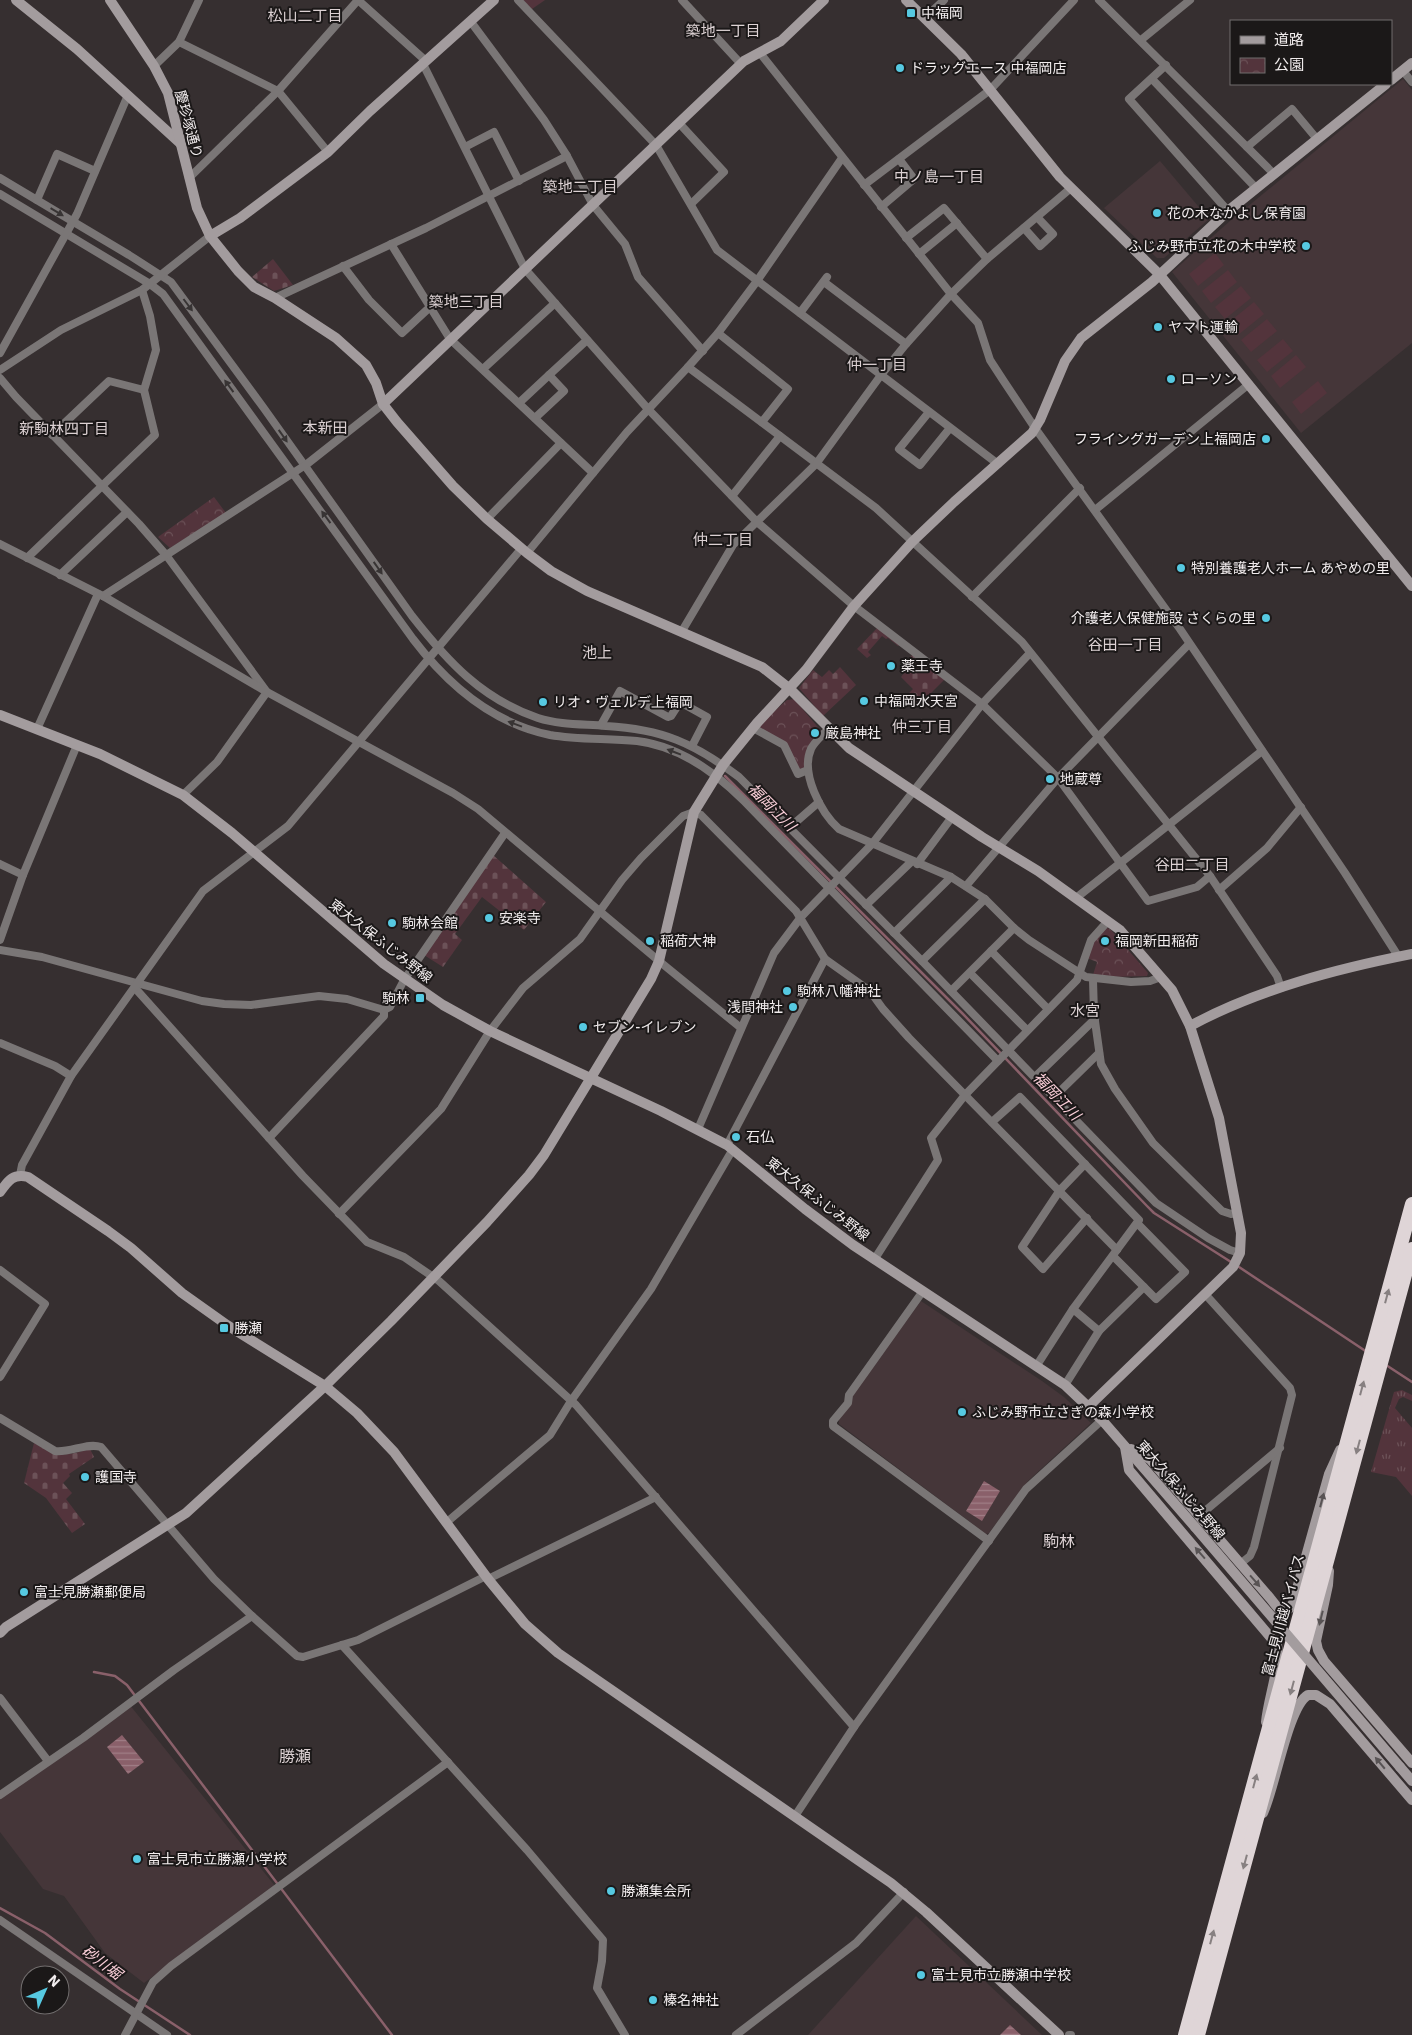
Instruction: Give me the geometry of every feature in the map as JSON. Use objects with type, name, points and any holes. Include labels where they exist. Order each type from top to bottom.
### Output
[{"type":"highway","name":"富士見川越バイパス","points":[[1380,1346],[1412,1204]]},
{"type":"highway","name":"富士見川越バイパス","points":[[1185,2035],[1212,1961],[1251,1838],[1329,1552],[1375,1363],[1405,1276],[1412,1249]]},
{"type":"highway","points":[[1405,1276],[1412,1263]]},
{"type":"highway","name":"富士見川越バイパス","points":[[1198,2035],[1212,1961],[1264,1748],[1353,1420],[1375,1363]]},
{"type":"highway","points":[[1175,2035],[1189,1995],[1212,1961]]},
{"type":"highway","points":[[1207,2035],[1212,1961]]},
{"type":"street","points":[[16,0],[77,49],[180,144]]},
{"type":"street","name":"慶珍塚通り","points":[[110,0],[154,66],[168,93],[197,208],[210,236],[228,260],[254,287],[275,298],[336,338],[366,365],[376,383],[383,404]]},
{"type":"street","points":[[154,66],[179,42],[199,0]]},
{"type":"street","points":[[189,178],[278,91],[358,0],[425,62],[526,269],[648,409],[757,522],[854,606],[982,704],[1058,778],[1148,901],[1197,888],[1210,876]]},
{"type":"street","points":[[0,370],[61,330],[142,290],[210,236],[240,218],[328,152],[494,0]]},
{"type":"street","points":[[518,0],[656,145],[717,250],[998,464]]},
{"type":"street","points":[[682,0],[741,64]]},
{"type":"street","points":[[37,729],[100,595],[293,474],[383,404],[741,64],[780,41],[824,0]]},
{"type":"street","points":[[906,0],[961,54],[1044,158],[1071,188],[1159,274],[1412,586]]},
{"type":"street","points":[[925,18],[944,0]]},
{"type":"street","points":[[864,186],[990,90],[1074,0]]},
{"type":"street","points":[[1099,0],[1274,174]]},
{"type":"street","points":[[1141,40],[1190,0]]},
{"type":"street","points":[[470,22],[544,120],[567,156],[593,205],[625,244],[634,269],[642,283],[703,350]]},
{"type":"street","points":[[179,42],[278,91],[328,152]]},
{"type":"street","points":[[760,53],[951,294],[978,323],[990,360],[1035,428],[1080,488],[1189,644],[1301,807],[1398,956]]},
{"type":"street","points":[[1392,79],[1412,63]]},
{"type":"street","points":[[1166,66],[1129,99],[1228,211]]},
{"type":"street","points":[[1403,71],[1412,82]]},
{"type":"street","points":[[1152,79],[1256,188]]},
{"type":"street","points":[[2,1627],[168,1525],[202,1500],[325,1386],[433,1278],[529,1176],[544,1156],[642,994],[658,961],[694,812],[723,765],[753,728],[790,689],[854,606],[912,542],[1035,428],[1065,361],[1076,344],[1090,330],[1159,274],[1228,211],[1385,85]]},
{"type":"street","points":[[0,353],[72,222],[128,95]]},
{"type":"street","points":[[1247,147],[1292,109],[1317,139]]},
{"type":"street","points":[[679,123],[724,172],[691,204]]},
{"type":"street","points":[[465,147],[494,132],[519,181]]},
{"type":"street","points":[[37,200],[57,154],[95,171]]},
{"type":"street","points":[[275,298],[490,197],[567,156]]},
{"type":"street","points":[[20,1175],[22,1165],[71,1076],[203,891],[288,826],[437,648],[648,409],[718,333],[757,281],[842,158]]},
{"type":"street","points":[[881,207],[914,179],[899,159]]},
{"type":"street","points":[[0,178],[171,282],[207,329],[412,616],[437,648],[480,688],[511,707],[556,722],[642,729],[671,736],[723,765],[738,777],[840,878],[951,991],[1003,1056]]},
{"type":"street","points":[[682,632],[733,545],[816,464],[881,374],[906,344],[951,294],[987,260],[1071,188]]},
{"type":"street","points":[[0,194],[150,284],[163,294],[428,659],[464,694],[485,709],[508,721],[550,735],[638,741],[682,755],[717,776],[732,788],[829,887],[1003,1056],[1035,1077],[1156,1203],[1208,1238],[1230,1250],[1237,1260]]},
{"type":"street","points":[[906,238],[944,208],[987,260]]},
{"type":"street","points":[[1024,228],[1040,246],[1053,234],[1037,217]]},
{"type":"street","points":[[919,254],[957,223]]},
{"type":"street","points":[[391,244],[450,339],[593,473]]},
{"type":"street","points":[[343,266],[369,300],[402,333],[430,307]]},
{"type":"street","points":[[800,313],[825,280],[906,344]]},
{"type":"street","points":[[26,558],[154,435],[144,390],[156,350],[150,316],[142,290]]},
{"type":"street","points":[[483,369],[555,303]]},
{"type":"street","points":[[718,333],[788,389],[762,422]]},
{"type":"street","points":[[519,403],[587,340]]},
{"type":"street","points":[[688,367],[876,508],[1022,642],[1210,876],[1277,976],[1281,988]]},
{"type":"street","points":[[535,418],[564,391],[549,375]]},
{"type":"street","points":[[0,378],[166,554],[267,692]]},
{"type":"street","points":[[52,435],[109,381],[144,390]]},
{"type":"street","points":[[1095,510],[1249,384]]},
{"type":"street","points":[[383,404],[448,481],[487,519],[524,551],[551,570],[587,591],[762,667],[790,689],[849,748],[952,817],[1038,871],[1120,930],[1175,996],[1190,1026],[1219,1118],[1241,1233],[1237,1260],[1205,1294],[1088,1407]]},
{"type":"street","points":[[929,412],[899,450],[920,465],[950,428]]},
{"type":"street","points":[[732,496],[780,436]]},
{"type":"street","points":[[487,519],[561,443]]},
{"type":"street","points":[[972,597],[1080,488]]},
{"type":"street","points":[[60,574],[127,512]]},
{"type":"street","points":[[0,544],[100,595],[267,692],[453,793],[478,809],[599,912],[741,1028]]},
{"type":"street","points":[[966,886],[1058,778],[1189,644]]},
{"type":"street","points":[[698,1129],[774,953],[801,917],[872,844],[982,704],[1030,653]]},
{"type":"street","points":[[601,726],[620,691],[668,717],[671,716],[680,702],[707,717],[692,746]]},
{"type":"street","points":[[183,795],[217,762],[267,692]]},
{"type":"street","name":"東大久保ふじみ野線","points":[[0,715],[77,745],[148,776],[183,795],[209,814],[330,920],[404,980],[443,1005],[490,1031],[698,1129],[730,1147],[817,1218],[874,1260],[1065,1385],[1102,1420],[1125,1446],[1412,1781]]},
{"type":"street","points":[[753,728],[784,745],[798,774],[808,770]]},
{"type":"street","points":[[828,729],[811,747],[808,758],[808,770],[814,793],[829,819],[839,830],[951,877],[985,899],[1014,928],[1080,974],[1093,980],[1131,982],[1150,981],[1161,977]]},
{"type":"street","points":[[0,940],[23,875],[77,745]]},
{"type":"street","points":[[1076,898],[1262,751]]},
{"type":"street","points":[[789,828],[819,802]]},
{"type":"street","points":[[1219,890],[1267,848],[1301,807]]},
{"type":"street","points":[[338,1214],[441,1109],[490,1031],[523,988],[580,939],[622,880],[648,851],[683,816],[694,812],[701,815],[801,917],[825,959],[870,991],[883,1010],[1087,1218],[1156,1300],[1185,1272],[1137,1223]]},
{"type":"street","points":[[866,905],[914,863],[952,817]]},
{"type":"street","points":[[0,950],[42,957],[136,986],[202,1001],[251,1005],[319,996],[347,999],[384,1010],[390,1007],[404,980],[505,833]]},
{"type":"street","points":[[0,864],[23,875]]},
{"type":"street","points":[[894,933],[951,877]]},
{"type":"street","points":[[922,961],[985,899]]},
{"type":"street","points":[[874,1260],[938,1160],[931,1138],[965,1095],[1077,980],[1091,940],[1108,921]]},
{"type":"street","points":[[951,991],[1014,928]]},
{"type":"street","points":[[991,951],[1048,1009]]},
{"type":"street","points":[[1190,1026],[1231,1004],[1281,988],[1398,956],[1412,954]]},
{"type":"street","points":[[447,1522],[550,1436],[571,1401],[651,1289],[730,1147],[825,959]]},
{"type":"street","points":[[970,973],[1028,1030]]},
{"type":"street","points":[[1093,980],[1095,1018],[1101,1064],[1115,1089],[1154,1143],[1222,1211],[1231,1214],[1237,1213]]},
{"type":"street","points":[[136,986],[269,1138],[338,1214],[367,1242],[404,1257],[460,1299],[571,1401],[854,1726]]},
{"type":"street","points":[[269,1138],[384,1016],[384,1010]]},
{"type":"street","points":[[1035,1077],[1095,1018]]},
{"type":"street","points":[[0,1043],[55,1066],[71,1076]]},
{"type":"street","points":[[1054,1096],[1099,1053]]},
{"type":"street","points":[[992,1122],[1020,1097],[1139,1220],[1073,1309],[1037,1365]]},
{"type":"street","points":[[1085,1164],[1060,1190],[1022,1247],[1044,1268],[1087,1218]]},
{"type":"street","points":[[0,1192],[12,1177],[20,1175],[28,1177],[108,1231],[189,1299],[325,1386],[381,1437],[525,1624],[558,1653],[904,1892],[1059,2035]]},
{"type":"street","points":[[0,1270],[45,1304],[0,1377]]},
{"type":"street","points":[[1065,1385],[1099,1331],[1144,1287]]},
{"type":"street","points":[[923,1291],[848,1395],[848,1403],[832,1421],[833,1426],[989,1541]]},
{"type":"street","points":[[1205,1294],[1290,1388],[1292,1402],[1254,1548],[1250,1556],[1240,1564]]},
{"type":"street","points":[[1073,1309],[1099,1331]]},
{"type":"street","points":[[0,1418],[55,1451],[65,1452],[95,1444],[101,1447],[214,1579],[297,1656],[303,1657],[358,1640],[656,1497]]},
{"type":"street","points":[[795,1816],[854,1726],[1026,1488],[1102,1420]]},
{"type":"street","points":[[1125,1446],[1150,1459],[1278,1608],[1286,1611],[1290,1608],[1309,1549],[1329,1474],[1353,1420]]},
{"type":"street","points":[[1125,1446],[1129,1470],[1277,1645],[1278,1656],[1267,1706],[1264,1748]]},
{"type":"street","points":[[1199,1516],[1280,1448]]},
{"type":"street","points":[[1329,1552],[1328,1585],[1316,1641],[1318,1650],[1324,1661],[1412,1763]]},
{"type":"street","points":[[0,1795],[252,1616]]},
{"type":"street","points":[[342,1645],[527,1850],[603,1940],[602,1961],[597,1988],[625,2035]]},
{"type":"street","points":[[1251,1838],[1270,1799],[1294,1716],[1301,1701],[1308,1695],[1316,1695],[1330,1704],[1412,1800]]},
{"type":"street","points":[[0,1698],[48,1761]]},
{"type":"street","points":[[125,2035],[153,1982],[171,1966],[448,1762]]},
{"type":"street","points":[[736,2035],[856,1943],[904,1892]]},
{"type":"street","points":[[0,1920],[167,2035]]},
{"type":"shaded area","name":"ふじみ野市立花の木中学校","points":[[1403,79],[1412,90],[1412,343],[1301,433],[1172,272],[1230,221]]},
{"type":"shaded area","name":"花の木なかよし保育園","points":[[1160,161],[1209,219],[1164,258],[1157,258],[1104,208]]},
{"type":"shaded area","name":"ふじみ野市立さぎの森小学校","points":[[921,1301],[1042,1381],[1064,1397],[1091,1423],[1028,1481],[989,1533],[986,1534],[839,1424],[839,1419],[851,1396]]},
{"type":"shaded area","points":[[984,1481],[1000,1491],[982,1521],[966,1511]]},
{"type":"shaded area","name":"富士見市立勝瀬小学校","points":[[129,1704],[275,1886],[144,1983],[105,1953],[64,1896],[43,1889],[0,1832],[0,1795]]},
{"type":"shaded area","points":[[122,1735],[144,1762],[128,1774],[107,1747]]},
{"type":"shaded area","name":"富士見市立勝瀬中学校","points":[[916,1916],[1042,2035],[808,2035]]},
{"type":"shaded area","points":[[1010,2025],[1021,2035],[1000,2035]]},
{"type":"green space","points":[[523,0],[545,0],[532,9]]},
{"type":"green space","points":[[1215,253],[1224,265],[1198,286],[1189,274]]},
{"type":"green space","points":[[273,259],[293,285],[274,291],[252,277]]},
{"type":"green space","points":[[1228,270],[1237,282],[1211,303],[1202,291]]},
{"type":"green space","points":[[1241,286],[1251,298],[1225,319],[1215,307]]},
{"type":"green space","points":[[1254,302],[1264,314],[1238,335],[1228,323]]},
{"type":"green space","points":[[1267,319],[1277,331],[1251,352],[1241,340]]},
{"type":"green space","points":[[1283,339],[1293,351],[1267,372],[1257,360]]},
{"type":"green space","points":[[1296,355],[1306,367],[1280,388],[1271,376]]},
{"type":"green space","points":[[1318,381],[1327,393],[1301,414],[1292,402]]},
{"type":"green space","points":[[214,497],[226,513],[170,548],[158,537]]},
{"type":"green space","points":[[878,627],[900,645],[898,646],[882,636],[868,652],[871,655],[867,658],[857,649]]},
{"type":"green space","points":[[913,654],[945,679],[919,705],[908,694],[913,689],[901,677],[905,672],[901,666]]},
{"type":"green space","points":[[840,667],[856,685],[823,716],[799,688],[813,670],[822,677],[829,670],[833,674]]},
{"type":"green space","points":[[794,699],[822,732],[806,768],[802,770],[799,769],[785,743],[760,729],[759,725],[787,700]]},
{"type":"green space","points":[[493,855],[546,902],[524,930],[482,897],[455,934],[462,940],[443,967],[424,955]]},
{"type":"green space","points":[[1106,927],[1111,930],[1148,973],[1147,976],[1111,977],[1093,975],[1097,962],[1087,958],[1092,943]]},
{"type":"green space","points":[[1402,1390],[1412,1395],[1412,1401],[1403,1397],[1399,1399],[1395,1408],[1412,1428],[1412,1496],[1396,1477],[1371,1472],[1394,1392]]},
{"type":"green space","points":[[34,1443],[61,1454],[90,1449],[94,1457],[69,1474],[70,1476],[63,1483],[72,1493],[66,1499],[85,1524],[72,1533],[46,1498],[24,1483]]},
{"type":"waterway","name":"福岡江川","points":[[725,776],[962,1013],[1154,1213],[1231,1262]]},
{"type":"waterway","name":"福岡江川","points":[[1236,1265],[1367,1352]]},
{"type":"waterway","name":"福岡江川","points":[[1386,1365],[1412,1382]]},
{"type":"waterway","points":[[94,1672],[115,1676],[127,1685],[392,2035]]},
{"type":"waterway","name":"砂川堀","points":[[0,1908],[45,1933],[120,1989],[190,2035]]},
{"type":"place","name":"中福岡","points":[[911,13]]},
{"type":"place","name":"ドラッグエース 中福岡店","points":[[900,68]]},
{"type":"place","name":"花の木なかよし保育園","points":[[1157,213]]},
{"type":"place","name":"ふじみ野市立花の木中学校","points":[[1306,246]]},
{"type":"place","name":"ヤマト運輸","points":[[1158,327]]},
{"type":"place","name":"ローソン","points":[[1171,379]]},
{"type":"place","name":"フライングガーデン上福岡店","points":[[1266,439]]},
{"type":"place","name":"特別養護老人ホーム あやめの里","points":[[1181,568]]},
{"type":"place","name":"介護老人保健施設 さくらの里","points":[[1266,618]]},
{"type":"place","name":"薬王寺","points":[[891,666]]},
{"type":"place","name":"中福岡水天宮","points":[[864,701]]},
{"type":"place","name":"リオ・ヴェルデ上福岡","points":[[543,702]]},
{"type":"place","name":"厳島神社","points":[[815,733]]},
{"type":"place","name":"地蔵尊","points":[[1050,779]]},
{"type":"place","name":"安楽寺","points":[[489,918]]},
{"type":"place","name":"駒林会館","points":[[392,923]]},
{"type":"place","name":"稲荷大神","points":[[650,941]]},
{"type":"place","name":"福岡新田稲荷","points":[[1105,941]]},
{"type":"place","name":"駒林八幡神社","points":[[787,991]]},
{"type":"place","name":"駒林","points":[[420,998]]},
{"type":"place","name":"浅間神社","points":[[793,1007]]},
{"type":"place","name":"セブン-イレブン","points":[[583,1027]]},
{"type":"place","name":"石仏","points":[[736,1137]]},
{"type":"place","name":"勝瀬","points":[[224,1328]]},
{"type":"place","name":"ふじみ野市立さぎの森小学校","points":[[962,1412]]},
{"type":"place","name":"護国寺","points":[[85,1477]]},
{"type":"place","name":"富士見勝瀬郵便局","points":[[24,1592]]},
{"type":"place","name":"富士見市立勝瀬小学校","points":[[137,1859]]},
{"type":"place","name":"勝瀬集会所","points":[[611,1891]]},
{"type":"place","name":"富士見市立勝瀬中学校","points":[[921,1975]]},
{"type":"place","name":"榛名神社","points":[[653,2000]]},
{"type":"district","name":"松山二丁目","points":[[305,15]]},
{"type":"district","name":"築地一丁目","points":[[723,30]]},
{"type":"district","name":"中ノ島一丁目","points":[[939,176]]},
{"type":"district","name":"築地二丁目","points":[[580,186]]},
{"type":"district","name":"築地三丁目","points":[[466,301]]},
{"type":"district","name":"仲一丁目","points":[[877,364]]},
{"type":"district","name":"本新田","points":[[325,427]]},
{"type":"district","name":"新駒林四丁目","points":[[64,428]]},
{"type":"district","name":"仲二丁目","points":[[723,539]]},
{"type":"district","name":"谷田一丁目","points":[[1125,644]]},
{"type":"district","name":"池上","points":[[597,652]]},
{"type":"district","name":"仲三丁目","points":[[922,726]]},
{"type":"district","name":"谷田二丁目","points":[[1192,864]]},
{"type":"district","name":"水宮","points":[[1085,1010]]},
{"type":"district","name":"駒林","points":[[1059,1541]]},
{"type":"district","name":"勝瀬","points":[[295,1756]]}]
